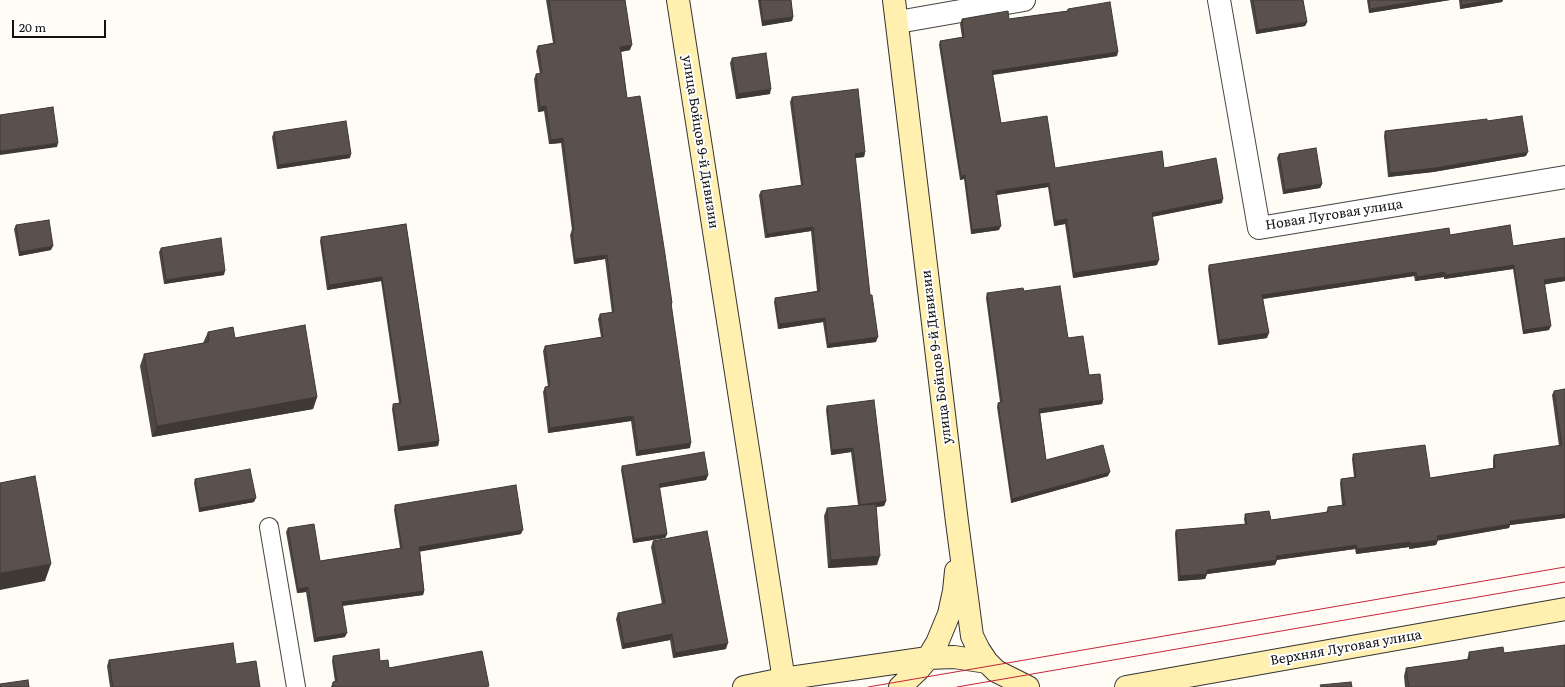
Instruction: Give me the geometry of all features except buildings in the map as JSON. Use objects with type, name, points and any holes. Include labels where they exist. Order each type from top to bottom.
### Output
[{"type":"street","name":"улица Бойцов 9-й Дивизии","points":[[678,0],[784,683]]},
{"type":"street","name":"улица Бойцов 9-й Дивизии","points":[[894,0],[898,22],[957,522],[972,636],[987,662],[996,671],[1028,687]]},
{"type":"street","points":[[898,22],[1024,0]]},
{"type":"street","name":"Новая Луговая улица","points":[[1219,0],[1259,228],[1565,177]]},
{"type":"street","points":[[900,687],[928,658],[937,643],[949,614],[954,591],[957,554],[957,522]]},
{"type":"street","name":"Верхняя Луговая улица","points":[[1126,687],[1565,608]]},
{"type":"street","points":[[744,687],[784,683],[928,658],[954,657],[987,662]]},
{"type":"lane","points":[[269,527],[296,687]]},
{"type":"tram line","points":[[868,687],[1565,567]]},
{"type":"tram line","points":[[957,687],[1565,582]]}]
